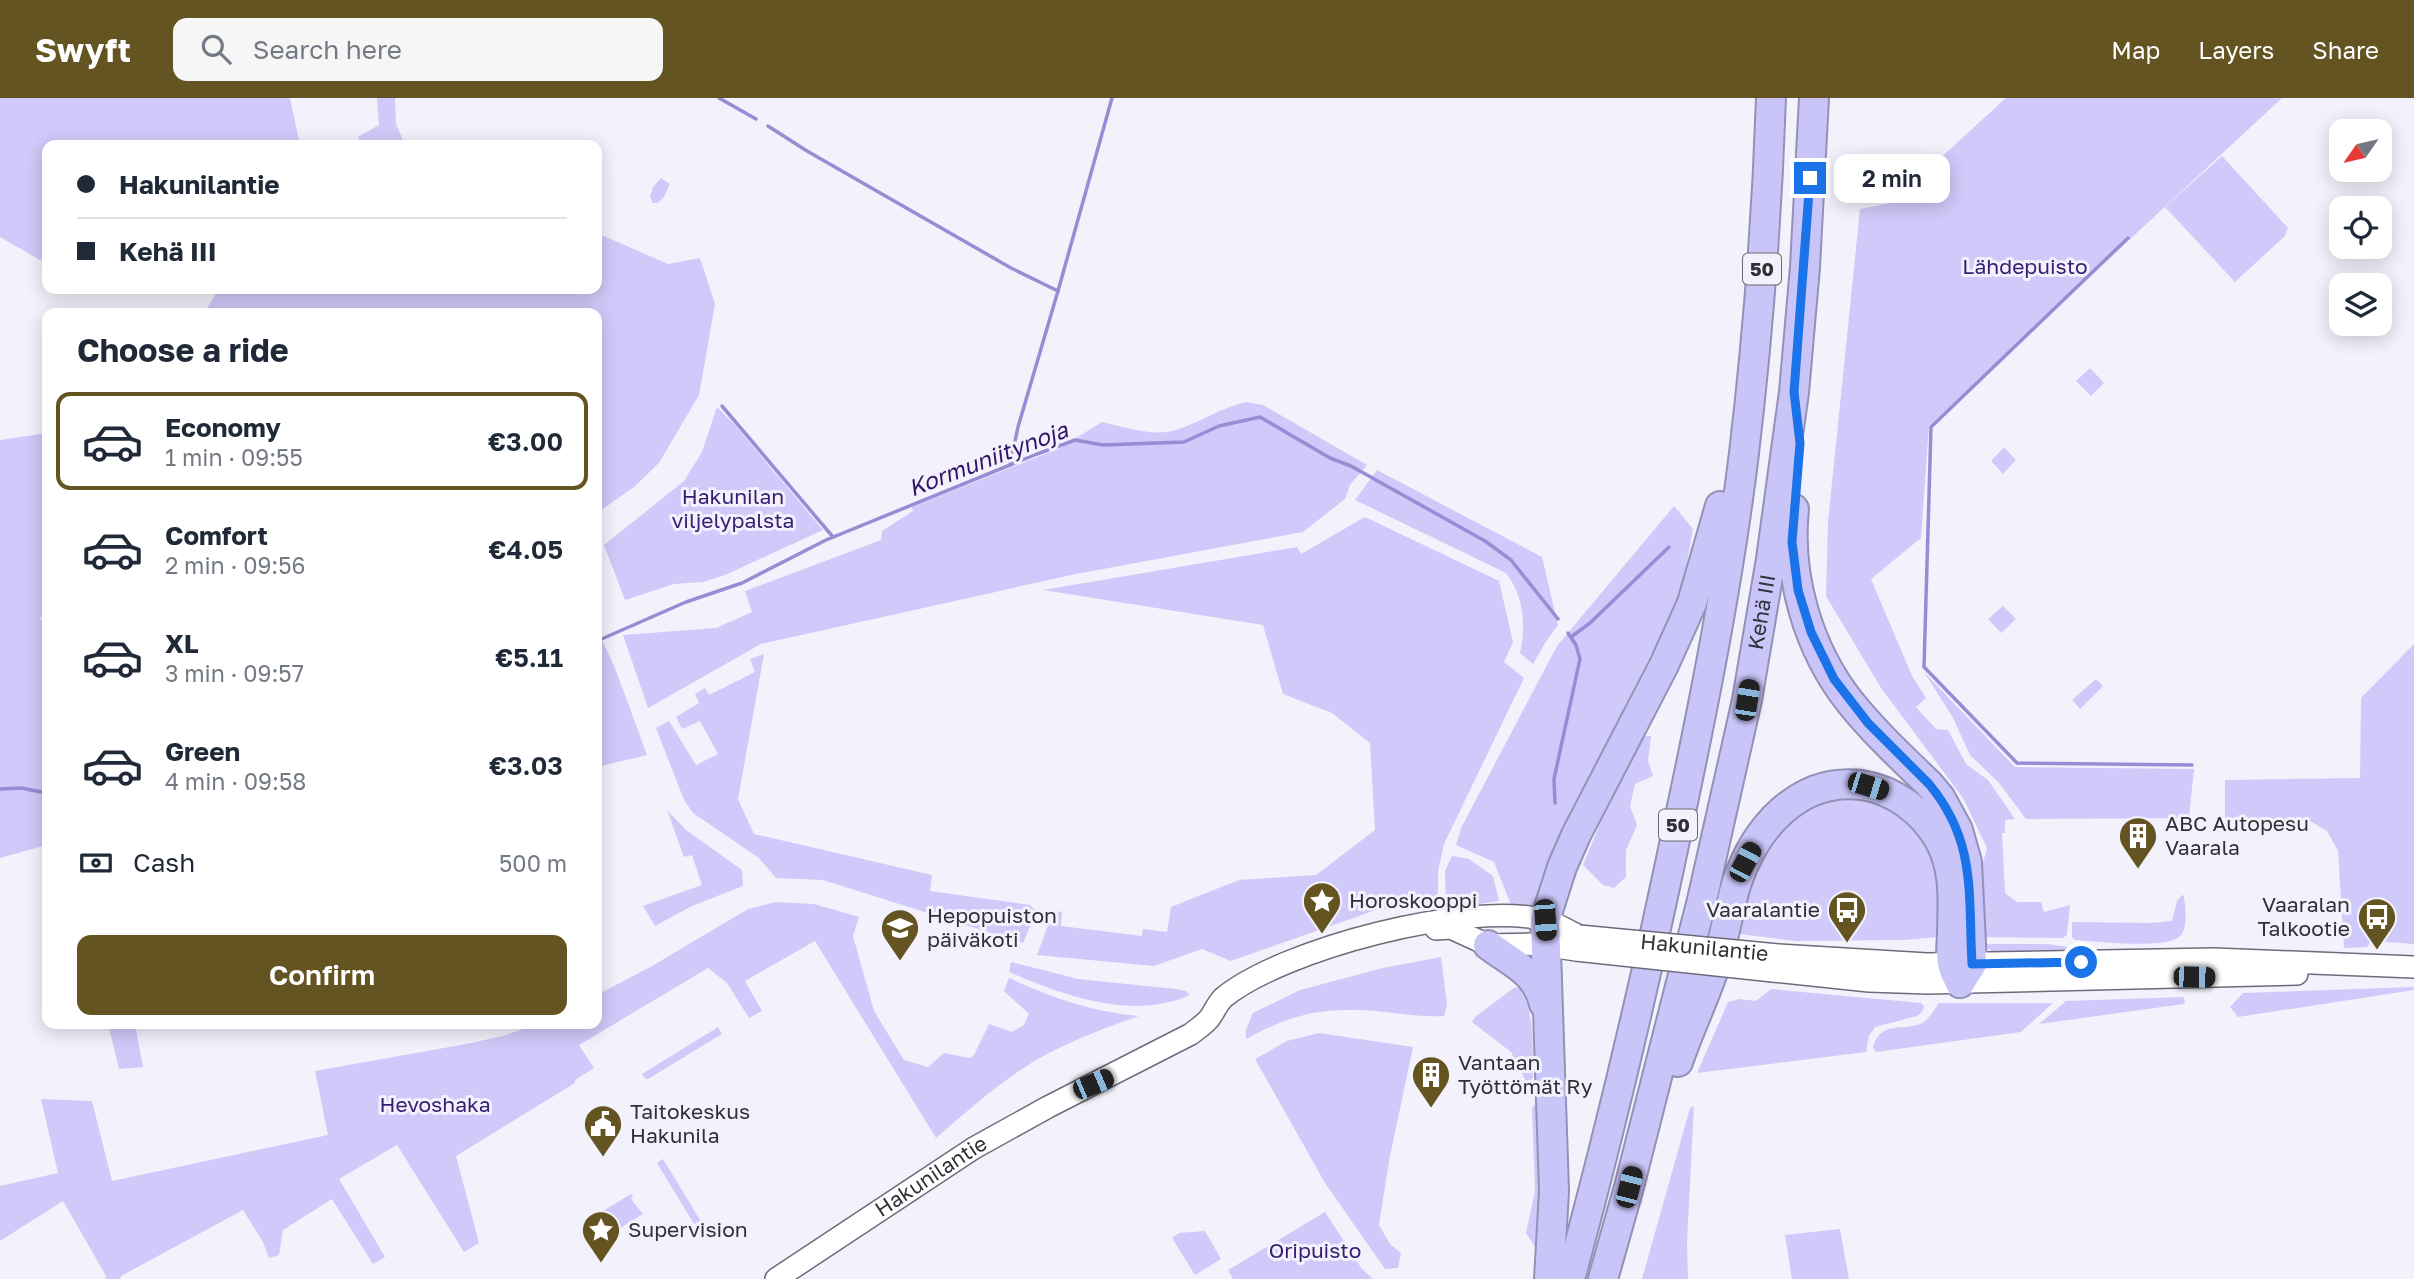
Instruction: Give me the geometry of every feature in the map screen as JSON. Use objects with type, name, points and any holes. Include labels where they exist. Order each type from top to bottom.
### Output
[{"type":"highway","name":"Kehä III","points":[[1570,1279],[1662,902],[1704,699],[1744,456],[1766,211],[1771,98]]},
{"type":"highway","name":"Kehä III","points":[[1603,1279],[1629,1187],[1717,837],[1747,700],[1771,559],[1794,392],[1805,267],[1814,98]]},
{"type":"highway","points":[[1549,1279],[1554,1191],[1545,933],[1562,867],[1576,835],[1664,665],[1692,603],[1727,478],[1735,416],[1754,364]]},
{"type":"highway","points":[[1794,392],[1800,443],[1792,542],[1804,613],[1822,656],[1849,701],[1940,797],[1958,830],[1968,862],[1961,970]]},
{"type":"highway","points":[[1629,1187],[1653,1144],[1691,1024],[1718,958],[1736,886],[1745,862],[1779,811],[1794,800],[1826,787],[1868,786],[1904,801],[1926,820],[1947,855],[1952,876],[1961,970]]},
{"type":"highway","points":[[1488,945],[1521,966],[1534,981],[1541,993],[1548,1021]]},
{"type":"main road","name":"Hakunilantie","points":[[776,1279],[947,1165],[1016,1124],[1191,1034],[1210,1019],[1221,1000],[1259,976],[1317,951],[1416,924],[1492,915],[1577,943],[1776,963],[1927,964],[1961,970],[2245,976],[2320,973],[2365,966],[2414,967]]},
{"type":"main road","name":"Hakunilantie","points":[[1093,1084],[1196,1040],[1217,1026],[1238,998],[1296,968],[1331,955],[1407,933],[1451,928],[1488,945],[1545,933]]},
{"type":"green space","points":[[0,98],[290,98],[299,140],[42,140],[42,261],[0,237]]},
{"type":"green space","points":[[377,98],[395,98],[396,124],[403,140],[360,140],[358,137],[379,125]]},
{"type":"green space","name":"Lähdepuisto","points":[[2006,98],[2282,98],[1929,426],[1921,538],[1871,579],[1912,676],[1926,698],[1916,707],[1936,729],[1948,730],[1966,764],[1988,780],[2015,819],[2005,820],[2005,833],[2002,833],[2005,893],[2017,902],[2041,902],[2044,912],[2070,905],[2067,935],[2063,938],[1976,937],[1976,888],[1987,848],[1963,798],[1881,688],[1826,596],[1828,522],[1860,209],[1891,203]]},
{"type":"green space","points":[[2222,156],[2288,228],[2285,236],[2235,282],[2165,207]]},
{"type":"green space","points":[[661,178],[670,184],[664,197],[658,203],[653,203],[650,197],[653,187]]},
{"type":"green space","points":[[602,236],[668,264],[700,258],[715,304],[699,395],[659,463],[634,487],[602,509],[602,308],[207,308],[216,294],[602,294]]},
{"type":"green space","points":[[2090,368],[2104,383],[2091,396],[2076,381]]},
{"type":"green space","points":[[1246,402],[1263,405],[1367,465],[1350,485],[1345,499],[1303,532],[1076,574],[761,644],[648,708],[623,635],[716,628],[752,612],[745,591],[881,540],[882,531],[913,511],[912,507],[1060,448],[1102,422],[1140,431],[1170,431]]},
{"type":"green space","name":"Hakunilan viljelypalsta","points":[[717,407],[823,530],[725,575],[703,582],[674,584],[625,600],[604,545],[684,481],[702,452]]},
{"type":"green space","points":[[42,434],[42,846],[0,858],[0,440]]},
{"type":"green space","points":[[2004,447],[2016,460],[2003,474],[1991,461]]},
{"type":"green space","points":[[1377,470],[1542,557],[1558,625],[1533,664],[1520,653],[1522,612],[1517,591],[1506,573],[1355,500]]},
{"type":"green space","points":[[1674,506],[1693,529],[1681,596],[1563,828],[1535,907],[1511,905],[1494,862],[1456,845],[1461,828],[1557,646]]},
{"type":"green space","points":[[1365,517],[1499,581],[1513,642],[1504,662],[1524,678],[1444,844],[1438,871],[1438,906],[1376,910],[1231,961],[1202,949],[1154,966],[1037,955],[1053,911],[1062,912],[1061,926],[1142,936],[1143,929],[1167,932],[1171,907],[1239,880],[1316,875],[1375,830],[1370,743],[1332,713],[1283,694],[1263,625],[1043,590],[1297,547],[1301,554]]},
{"type":"green space","points":[[2003,606],[2016,619],[2001,633],[1988,619]]},
{"type":"green space","points":[[602,640],[615,668],[647,755],[602,766]]},
{"type":"green space","points":[[2414,644],[2414,944],[2371,941],[2367,947],[2344,948],[2338,851],[2327,831],[2310,821],[2225,828],[2225,780],[2360,778],[2361,698]]},
{"type":"green space","points":[[764,654],[738,799],[754,834],[932,875],[930,891],[1030,905],[1036,912],[1023,943],[823,880],[776,878],[759,858],[693,813],[684,800],[656,728],[669,721],[696,765],[718,754],[700,721],[682,729],[676,717],[699,703],[695,694],[705,688],[709,695],[755,672],[750,659]]},
{"type":"green space","points":[[1924,672],[2015,767],[2194,769],[2189,818],[2026,819],[1999,783],[1970,755],[1952,716]]},
{"type":"green space","points":[[2096,679],[2103,686],[2080,709],[2072,700]]},
{"type":"green space","points":[[1642,736],[1651,736],[1648,761],[1653,776],[1635,784],[1630,806],[1637,825],[1626,850],[1626,877],[1614,888],[1603,885],[1583,865],[1604,814]]},
{"type":"green space","points":[[1825,795],[1884,798],[1930,841],[1941,888],[1939,937],[1796,941],[1732,933],[1770,833]]},
{"type":"green space","points":[[667,810],[686,830],[742,870],[743,886],[692,906],[655,926],[643,906],[702,885],[692,855],[684,857]]},
{"type":"green space","points":[[1452,856],[1469,859],[1493,876],[1499,901],[1446,909],[1445,871]]},
{"type":"green space","points":[[2182,895],[2185,925],[2182,934],[2175,939],[2132,944],[2075,940],[2072,937],[2072,922],[2172,921],[2177,901]]},
{"type":"green space","name":"Hevoshaka","points":[[776,902],[814,904],[859,917],[853,936],[874,1011],[904,1060],[928,1067],[944,1053],[970,1058],[989,1024],[1012,1032],[1024,1025],[1029,1014],[1004,991],[1009,978],[1072,1003],[1139,1016],[1060,1048],[1019,1071],[936,1138],[815,941],[745,981],[762,1011],[749,1018],[727,983],[708,968],[579,1045],[594,1068],[575,1080],[575,1083],[456,1156],[479,1243],[464,1252],[397,1145],[339,1179],[385,1257],[373,1264],[332,1199],[283,1230],[279,1255],[269,1258],[263,1242],[243,1210],[121,1276],[120,1279],[106,1279],[63,1201],[0,1241],[0,1186],[58,1173],[41,1099],[92,1101],[112,1181],[328,1135],[315,1071],[466,1044],[523,1029],[602,1029],[602,992],[748,909]]},
{"type":"green space","points":[[1981,944],[2047,944],[2136,951],[1995,953]]},
{"type":"green space","points":[[1441,957],[1447,1005],[1444,1016],[1367,1010],[1326,1011],[1286,1020],[1246,1039],[1246,1030],[1253,1013],[1300,990],[1383,968]]},
{"type":"green space","points":[[1011,962],[1078,979],[1176,989],[1186,991],[1190,995],[1145,1006],[1098,1002],[1052,989],[1009,972]]},
{"type":"green space","points":[[1515,987],[1519,988],[1524,997],[1531,1019],[1533,1078],[1527,1083],[1511,1052],[1472,1022]]},
{"type":"green space","points":[[2414,987],[2414,990],[2238,1017],[2230,1007],[2243,993]]},
{"type":"green space","points":[[1771,989],[1921,1003],[1924,1006],[1917,1016],[1875,1027],[1869,1036],[1866,1052],[1697,1073],[1728,1002],[1740,999],[1756,1001]]},
{"type":"green space","points":[[2183,997],[2184,1004],[2039,1024],[2066,1001]]},
{"type":"green space","points":[[1939,1003],[2053,1003],[2021,1032],[1876,1052],[1873,1047],[1881,1033],[1892,1028],[1923,1023]]},
{"type":"green space","points":[[718,1027],[722,1034],[648,1079],[644,1078],[642,1074]]},
{"type":"green space","points":[[109,1029],[136,1029],[143,1067],[119,1069]]},
{"type":"green space","points":[[1319,1033],[1413,1047],[1389,1161],[1379,1225],[1390,1244],[1401,1253],[1398,1268],[1385,1269],[1325,1183],[1255,1059],[1287,1041]]},
{"type":"green space","points":[[1536,1103],[1542,1122],[1542,1257],[1526,1233],[1535,1191],[1532,1108]]},
{"type":"green space","points":[[1694,1106],[1687,1242],[1688,1279],[1642,1279],[1690,1108]]},
{"type":"green space","points":[[663,1159],[700,1220],[694,1224],[657,1163]]},
{"type":"green space","points":[[631,1194],[631,1199],[643,1214],[611,1234],[598,1214]]},
{"type":"green space","name":"Oripuisto","points":[[1325,1212],[1362,1269],[1373,1279],[1233,1279],[1228,1270]]},
{"type":"green space","points":[[1840,1229],[1849,1279],[1792,1279],[1785,1235]]},
{"type":"green space","points":[[1205,1231],[1221,1259],[1195,1275],[1172,1238],[1179,1233]]},
{"type":"waterway","points":[[719,98],[756,119]]},
{"type":"waterway","points":[[1058,291],[1112,98]]},
{"type":"waterway","points":[[768,126],[1011,268],[1058,291],[1018,427],[1010,465]]},
{"type":"waterway","points":[[2128,238],[1931,427],[1924,667],[2017,763],[2192,765]]},
{"type":"waterway","points":[[722,406],[833,537]]},
{"type":"waterway","name":"Kormuniitynoja","points":[[602,639],[686,602],[742,583],[826,540],[1075,440],[1103,445],[1184,442],[1219,426],[1260,417],[1330,458],[1351,466],[1485,541],[1511,560],[1558,619]]},
{"type":"waterway","points":[[1571,637],[1590,623],[1669,547]]},
{"type":"waterway","points":[[1555,803],[1554,779],[1580,659],[1576,645],[1568,633]]},
{"type":"waterway","name":"Kormuniitynoja","points":[[0,789],[21,788],[42,792]]},
{"type":"place","name":"ABC Autopesu Vaarala","points":[[2138,870]]},
{"type":"place","name":"Horoskooppi","points":[[1322,935]]},
{"type":"place","name":"Vaaralantie","points":[[1847,944]]},
{"type":"place","name":"Vaaralan Talkootie","points":[[2377,951]]},
{"type":"place","name":"Hepopuiston päiväkoti","points":[[900,962]]},
{"type":"place","name":"Vantaan Työttömät Ry","points":[[1431,1109]]},
{"type":"place","name":"Taitokeskus Hakunila","points":[[603,1158]]},
{"type":"place","name":"Supervision","points":[[601,1264]]},
{"type":"route","points":[[1810,178],[1794,392],[1800,443],[1792,542],[1804,613],[1822,656],[1849,701],[1940,797],[1958,830],[1968,862],[1972,964],[2081,962]]}]
